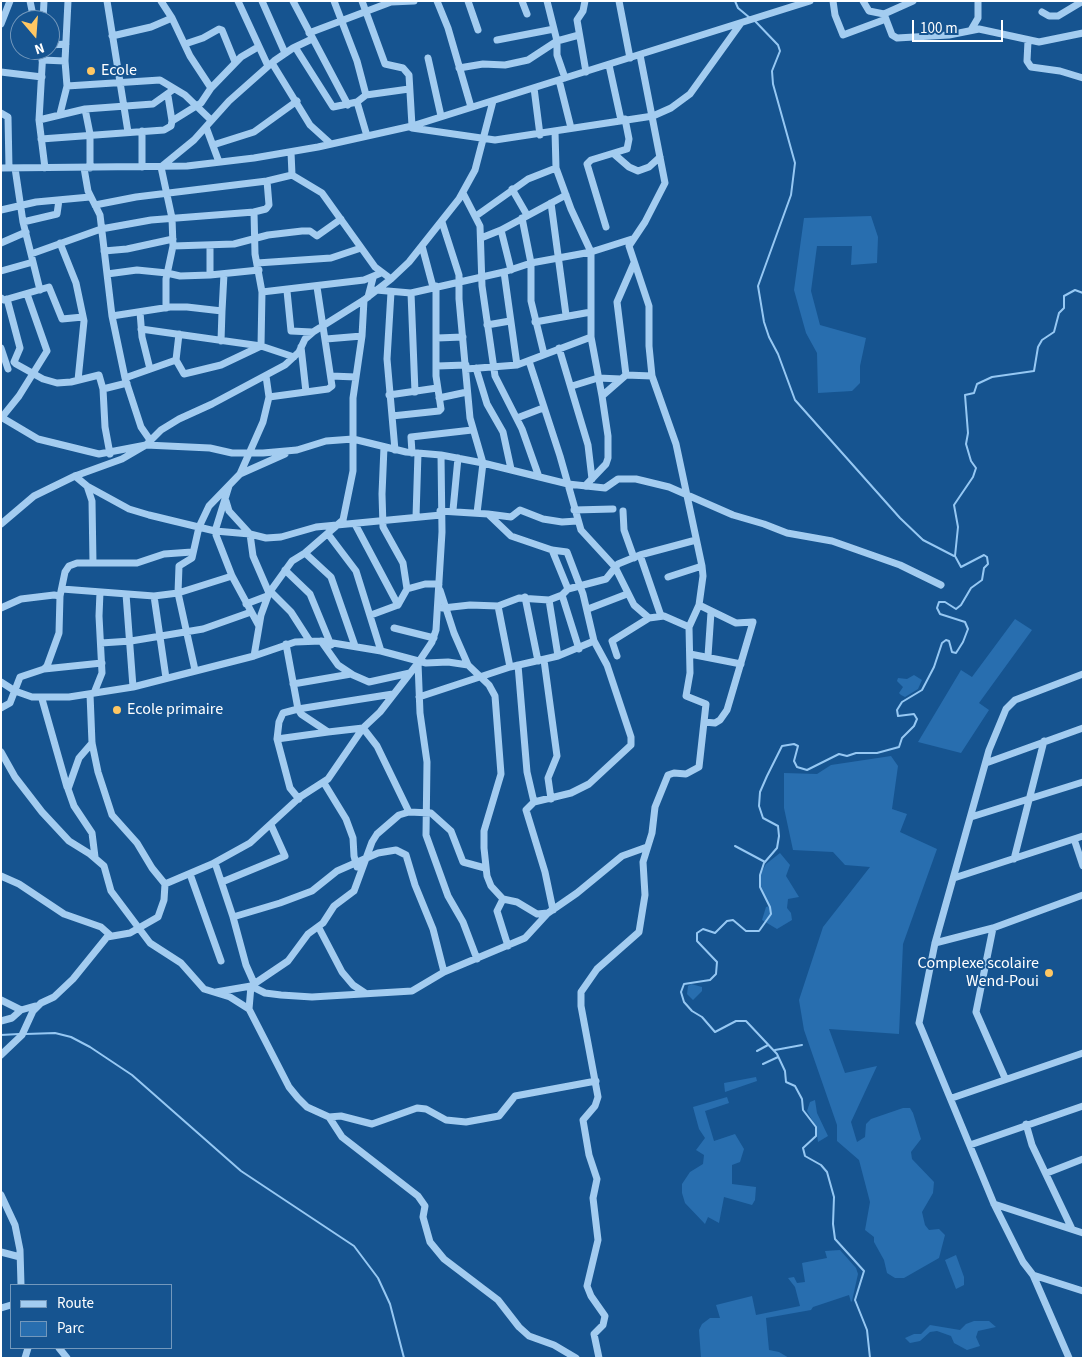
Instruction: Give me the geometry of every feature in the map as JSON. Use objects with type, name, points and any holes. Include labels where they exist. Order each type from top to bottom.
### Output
[{"type":"street","points":[[1,24],[10,1]]},
{"type":"street","points":[[60,114],[67,86],[65,61],[68,1]]},
{"type":"street","points":[[107,1],[128,132]]},
{"type":"street","points":[[161,1],[172,18],[190,56],[212,88]]},
{"type":"street","points":[[238,1],[258,47],[297,101],[310,125],[331,144]]},
{"type":"street","points":[[262,1],[285,53]]},
{"type":"street","points":[[293,1],[348,105]]},
{"type":"street","points":[[334,1],[366,95]]},
{"type":"street","points":[[362,1],[385,64],[403,68],[409,75],[410,127]]},
{"type":"street","points":[[161,167],[206,128],[211,120],[270,65],[310,36],[391,2],[414,1]]},
{"type":"street","points":[[437,1],[448,28],[471,107]]},
{"type":"street","points":[[468,1],[478,30]]},
{"type":"street","points":[[522,1],[526,14]]},
{"type":"street","points":[[547,1],[557,42],[557,55],[570,128]]},
{"type":"street","points":[[585,1],[583,11],[578,19],[586,72]]},
{"type":"street","points":[[619,1],[630,58]]},
{"type":"street","points":[[8,168],[161,167],[219,162],[291,152],[331,144],[410,127],[810,1]]},
{"type":"street","points":[[833,1],[835,15],[843,34],[885,17],[913,1]]},
{"type":"street","points":[[863,1],[869,11],[885,17],[893,37],[897,38],[949,35],[985,29],[1028,41],[1050,40],[1083,33]]},
{"type":"street","points":[[971,30],[978,18],[978,1]]},
{"type":"street","points":[[1042,12],[1049,16],[1058,16],[1083,1]]},
{"type":"street","points":[[112,36],[151,27],[172,18]]},
{"type":"street","points":[[410,127],[465,134],[484,140],[540,135],[570,128],[653,116],[671,108],[690,94],[741,22]]},
{"type":"street","points":[[185,44],[203,38],[219,29],[222,30],[235,62]]},
{"type":"street","points":[[497,40],[554,29]]},
{"type":"street","points":[[460,68],[483,64],[500,66],[528,60],[557,42],[579,34]]},
{"type":"street","points":[[1028,41],[1027,61],[1031,67],[1060,70],[1083,78]]},
{"type":"street","points":[[60,44],[66,44]]},
{"type":"street","points":[[42,139],[90,134],[142,132],[168,128],[172,121],[198,106],[235,62],[247,52],[258,47]]},
{"type":"street","points":[[295,47],[331,105],[336,107],[357,102],[366,95],[409,89]]},
{"type":"street","points":[[599,1358],[594,1334],[603,1325],[605,1316],[591,1296],[587,1286],[598,1240],[593,1198],[597,1179],[587,1147],[583,1120],[598,1101],[581,1006],[581,992],[597,969],[639,932],[645,895],[643,862],[654,822],[655,807],[668,775],[674,773],[686,774],[699,767],[706,704],[687,697],[690,654],[689,627],[699,605],[703,576],[702,566],[689,496],[676,444],[652,376],[649,346],[649,306],[629,246],[632,239],[640,231],[663,190],[665,175],[640,55]]},
{"type":"street","points":[[428,58],[441,116]]},
{"type":"street","points":[[42,60],[39,120],[45,168]]},
{"type":"street","points":[[60,60],[65,61]]},
{"type":"street","points":[[606,227],[587,164],[591,160],[622,152],[629,147],[609,65]]},
{"type":"street","points":[[1,72],[42,77]]},
{"type":"street","points":[[67,86],[156,79],[166,81],[198,106],[211,120]]},
{"type":"street","points":[[534,88],[540,135]]},
{"type":"street","points":[[39,120],[85,109],[153,104],[168,96],[174,89]]},
{"type":"street","points":[[168,96],[172,121]]},
{"type":"street","points":[[213,144],[254,132],[297,101]]},
{"type":"street","points":[[1,524],[34,496],[75,476],[106,466],[148,443],[161,430],[179,419],[266,376],[294,357],[313,332],[366,298],[405,267],[463,193],[475,170],[493,101]]},
{"type":"street","points":[[357,102],[367,136]]},
{"type":"street","points":[[85,109],[90,134],[86,168],[90,197],[100,215],[112,316],[126,380],[148,443]]},
{"type":"street","points":[[1,113],[8,117],[4,138],[8,168],[20,206],[40,290]]},
{"type":"street","points":[[206,128],[219,162]]},
{"type":"street","points":[[555,131],[556,168],[591,252],[591,337],[602,396],[609,451],[606,464],[585,486]]},
{"type":"street","points":[[142,132],[142,167]]},
{"type":"street","points":[[291,152],[292,175]]},
{"type":"street","points":[[614,154],[638,172],[649,167],[660,156]]},
{"type":"street","points":[[161,167],[172,218],[173,242],[167,273],[166,308]]},
{"type":"street","points":[[476,216],[512,189],[532,177],[556,168]]},
{"type":"street","points":[[95,205],[166,192],[268,181],[292,175],[322,193],[381,273],[391,279]]},
{"type":"street","points":[[1,272],[60,243],[101,229],[172,218],[254,212],[266,209],[269,205],[268,181]]},
{"type":"street","points":[[512,189],[525,217],[531,263],[530,287],[544,354]]},
{"type":"street","points":[[463,193],[476,216],[481,238],[482,276],[487,325],[496,381],[517,418],[539,477]]},
{"type":"street","points":[[481,238],[501,230],[566,195]]},
{"type":"street","points":[[1,210],[36,202],[90,197]]},
{"type":"street","points":[[23,222],[57,214],[59,200]]},
{"type":"street","points":[[551,202],[566,315]]},
{"type":"street","points":[[254,212],[254,239],[262,292],[261,346]]},
{"type":"street","points":[[104,251],[173,242],[210,245],[234,244],[268,235],[308,230],[317,236],[341,218]]},
{"type":"street","points":[[442,222],[456,263],[459,281],[467,392],[472,430],[482,463],[477,513]]},
{"type":"street","points":[[501,230],[508,271],[510,322],[517,365]]},
{"type":"street","points":[[1,243],[26,232]]},
{"type":"street","points":[[376,290],[411,293],[435,286],[508,271],[531,263],[591,252],[632,239]]},
{"type":"street","points":[[60,243],[76,283],[83,317],[78,380]]},
{"type":"street","points":[[210,245],[210,275]]},
{"type":"street","points":[[392,416],[439,411],[435,286],[422,246]]},
{"type":"street","points":[[107,274],[137,270],[180,276],[224,274],[258,266],[331,258],[361,248]]},
{"type":"street","points":[[623,377],[617,302],[634,263]]},
{"type":"street","points":[[262,292],[317,287],[373,278],[381,273]]},
{"type":"street","points":[[221,341],[224,274]]},
{"type":"street","points":[[254,656],[259,626],[269,593],[292,562],[341,524],[346,509],[353,471],[352,439],[356,377],[366,298],[373,278]]},
{"type":"street","points":[[1,375],[15,363],[20,348],[3,300],[50,287],[62,319],[83,317]]},
{"type":"street","points":[[268,397],[332,388],[317,287]]},
{"type":"street","points":[[287,291],[291,331],[313,332]]},
{"type":"street","points":[[391,292],[387,348],[395,450]]},
{"type":"street","points":[[411,293],[415,392]]},
{"type":"street","points":[[27,294],[36,322],[48,349],[44,359],[2,417],[38,440],[99,454],[110,454],[148,443],[250,453],[297,450]]},
{"type":"street","points":[[112,316],[187,306],[222,311]]},
{"type":"street","points":[[140,312],[141,329],[150,369]]},
{"type":"street","points":[[536,322],[566,315],[591,312]]},
{"type":"street","points":[[487,325],[510,322]]},
{"type":"street","points":[[141,329],[261,346],[294,357]]},
{"type":"street","points":[[179,334],[176,360],[183,374],[221,365],[261,346]]},
{"type":"street","points":[[326,338],[362,336]]},
{"type":"street","points":[[437,338],[463,337]]},
{"type":"street","points":[[437,366],[494,368],[517,365],[591,337]]},
{"type":"street","points":[[301,347],[306,392]]},
{"type":"street","points":[[1,348],[5,354],[8,368]]},
{"type":"street","points":[[559,348],[572,386],[588,445],[592,479]]},
{"type":"street","points":[[103,389],[176,360]]},
{"type":"street","points":[[529,361],[581,530],[615,567],[631,602],[649,618]]},
{"type":"street","points":[[15,363],[33,374],[57,383],[99,375],[103,389],[104,427],[110,454]]},
{"type":"street","points":[[476,368],[487,404],[504,432],[511,469]]},
{"type":"street","points":[[195,670],[178,593],[179,566],[190,560],[199,527],[209,506],[240,474],[259,434],[268,397],[266,376]]},
{"type":"street","points":[[331,376],[356,377]]},
{"type":"street","points":[[572,386],[598,378],[652,376]]},
{"type":"street","points":[[602,396],[623,377]]},
{"type":"street","points":[[390,395],[437,388]]},
{"type":"street","points":[[439,398],[467,392]]},
{"type":"street","points":[[517,418],[543,408]]},
{"type":"street","points":[[416,517],[415,453],[411,438],[472,430]]},
{"type":"street","points":[[240,474],[272,458],[297,450],[326,441],[352,439],[395,450],[441,454],[568,484],[607,488],[618,479],[636,478],[669,488],[733,516],[764,524],[787,533],[832,541],[900,565],[941,585]]},
{"type":"street","points":[[371,615],[398,605],[407,589],[403,563],[386,534],[383,522],[384,447]]},
{"type":"street","points":[[165,884],[215,863],[250,843],[299,799],[324,783],[332,775],[363,728],[380,712],[419,662],[434,638],[438,608],[441,454]]},
{"type":"street","points":[[452,510],[458,458]]},
{"type":"street","points":[[75,476],[87,486],[129,509],[215,531],[274,538],[303,529],[341,524],[383,522],[452,510],[511,517],[520,510],[543,519],[562,522],[577,521]]},
{"type":"street","points":[[230,485],[215,531],[232,576],[259,626]]},
{"type":"street","points":[[87,486],[93,508],[93,563]]},
{"type":"street","points":[[226,501],[229,511],[250,534],[253,556],[269,593],[291,612],[309,640]]},
{"type":"street","points":[[574,510],[613,509]]},
{"type":"street","points":[[623,512],[624,530],[637,556],[661,616]]},
{"type":"street","points":[[488,514],[511,536],[552,550],[567,552],[588,609],[594,642],[607,665],[632,744],[589,784],[551,799],[534,802],[526,808],[525,812],[545,872],[550,911]]},
{"type":"street","points":[[355,524],[398,605]]},
{"type":"street","points":[[328,534],[356,571],[381,651]]},
{"type":"street","points":[[438,608],[470,605],[498,606],[525,598],[549,600],[562,596],[568,589],[580,584],[591,584],[606,579],[615,567],[637,556],[696,540]]},
{"type":"street","points":[[552,550],[568,589]]},
{"type":"street","points":[[44,669],[59,633],[61,592],[65,572],[69,566],[77,563],[137,563],[164,554],[192,552]]},
{"type":"street","points":[[305,553],[330,577],[355,646]]},
{"type":"street","points":[[668,576],[702,566]]},
{"type":"street","points":[[285,570],[310,594],[338,665],[351,674],[369,682],[411,673]]},
{"type":"street","points":[[1,608],[21,598],[54,595],[61,592],[100,592],[154,596],[178,593],[232,576]]},
{"type":"street","points":[[407,589],[425,584],[439,585]]},
{"type":"street","points":[[439,585],[454,632],[468,665],[489,685],[494,696],[501,767],[484,831],[485,868],[491,886],[503,899],[517,902],[537,914],[550,911]]},
{"type":"street","points":[[1,1021],[12,1018],[21,1010],[54,997],[110,935],[140,929],[158,917],[164,900],[165,884],[152,868],[137,843],[112,816],[98,772],[92,743],[92,694],[101,678],[100,592]]},
{"type":"street","points":[[246,604],[269,593]]},
{"type":"street","points":[[126,594],[133,686]]},
{"type":"street","points":[[588,609],[627,594]]},
{"type":"street","points":[[154,596],[166,678]]},
{"type":"street","points":[[562,596],[579,649]]},
{"type":"street","points":[[525,598],[541,661],[557,756],[548,778],[551,799]]},
{"type":"street","points":[[549,600],[558,656]]},
{"type":"street","points":[[699,605],[741,624],[753,622],[724,715],[715,723],[704,722]]},
{"type":"street","points":[[498,606],[514,666],[527,772],[534,802]]},
{"type":"street","points":[[100,643],[131,641],[188,632],[216,626],[251,612]]},
{"type":"street","points":[[708,656],[711,612]]},
{"type":"street","points":[[616,656],[613,640],[649,618],[661,616],[689,627]]},
{"type":"street","points":[[394,628],[434,638]]},
{"type":"street","points":[[1,682],[16,691],[42,698],[92,694],[166,678],[254,656],[286,644],[309,640],[381,651],[419,662],[468,665]]},
{"type":"street","points":[[321,641],[334,657]]},
{"type":"street","points":[[420,697],[514,666],[558,656],[594,642]]},
{"type":"street","points":[[286,644],[298,709],[305,719],[328,732]]},
{"type":"street","points":[[690,654],[708,656],[741,664]]},
{"type":"street","points":[[419,662],[420,697],[427,762],[426,839],[448,896],[463,922],[477,959]]},
{"type":"street","points":[[1,708],[8,706],[16,691],[20,677],[24,674],[44,669],[102,663]]},
{"type":"street","points":[[293,684],[351,674]]},
{"type":"street","points":[[1069,1358],[1034,1275],[1023,1262],[994,1204],[952,1098],[919,1023],[935,943],[986,763],[1008,705],[1050,686],[1083,674]]},
{"type":"street","points":[[299,799],[290,788],[277,739],[279,722],[283,713],[393,694]]},
{"type":"street","points":[[42,698],[68,789],[74,806],[92,833],[96,857]]},
{"type":"street","points":[[277,739],[363,728]]},
{"type":"street","points":[[363,728],[377,746],[409,812]]},
{"type":"street","points":[[986,763],[1083,728]]},
{"type":"street","points":[[1014,860],[1044,741]]},
{"type":"street","points":[[68,789],[79,758],[92,743]]},
{"type":"street","points":[[1,752],[14,777],[42,812],[69,841],[96,857],[104,866],[111,891],[150,943],[181,963],[200,986],[230,997],[249,1009],[289,1087],[307,1107],[329,1118],[342,1137],[418,1196],[424,1206],[422,1217],[430,1242],[444,1259],[498,1300],[519,1327],[529,1336],[554,1345],[576,1358]]},
{"type":"street","points":[[971,817],[1083,782]]},
{"type":"street","points":[[324,783],[339,804],[346,819],[353,838],[356,864],[360,874]]},
{"type":"street","points":[[215,992],[253,985],[288,961],[310,932],[319,928],[334,906],[354,892],[377,834],[400,815],[409,812],[425,812],[440,819],[451,831],[463,862],[485,868]]},
{"type":"street","points":[[222,882],[285,856],[271,825]]},
{"type":"street","points":[[954,878],[1083,836]]},
{"type":"street","points":[[1074,839],[1083,866]]},
{"type":"street","points":[[253,985],[265,992],[281,995],[346,996],[412,991],[444,972],[529,936],[550,911],[622,856],[647,847]]},
{"type":"street","points":[[233,917],[280,903],[312,890],[338,871],[368,857],[396,850],[406,855],[415,885],[433,929],[444,972]]},
{"type":"street","points":[[215,863],[253,985],[249,1009]]},
{"type":"street","points":[[190,874],[221,961]]},
{"type":"street","points":[[1,876],[19,884],[71,918],[101,927],[110,935]]},
{"type":"street","points":[[935,943],[993,928],[1083,895]]},
{"type":"street","points":[[503,899],[497,911],[508,946]]},
{"type":"street","points":[[319,928],[342,972],[358,989],[366,994]]},
{"type":"street","points":[[993,928],[976,1012],[1005,1078]]},
{"type":"street","points":[[1,1000],[21,1010]]},
{"type":"street","points":[[1,1055],[22,1035],[33,1011],[41,1003]]},
{"type":"street","points":[[952,1098],[1005,1078],[1083,1053]]},
{"type":"street","points":[[329,1118],[341,1116],[372,1124],[417,1108],[426,1109],[446,1120],[466,1122],[499,1116],[516,1096],[596,1082]]},
{"type":"street","points":[[970,1144],[1083,1106]]},
{"type":"street","points":[[1026,1124],[1032,1145],[1072,1229]]},
{"type":"street","points":[[1046,1173],[1083,1159]]},
{"type":"street","points":[[1,1195],[15,1225],[22,1284]]},
{"type":"street","points":[[994,1204],[1083,1233]]},
{"type":"street","points":[[1,1252],[20,1257]]},
{"type":"street","points":[[1034,1275],[1083,1290]]},
{"type":"green space","points":[[871,216],[878,237],[877,263],[851,265],[852,246],[817,246],[811,291],[820,325],[866,338],[860,366],[860,383],[852,391],[818,393],[817,353],[806,333],[794,290],[804,218]]},
{"type":"green space","points":[[1015,619],[1032,630],[979,703],[989,710],[961,753],[918,742],[961,670],[972,677]]},
{"type":"green space","points":[[914,675],[922,680],[918,689],[905,697],[901,695],[899,693],[903,687],[897,681],[898,678],[907,679]]},
{"type":"green space","points":[[891,756],[898,766],[892,809],[907,814],[900,832],[937,849],[903,944],[899,1034],[829,1029],[845,1073],[877,1066],[851,1122],[857,1142],[865,1137],[866,1124],[871,1119],[903,1108],[910,1108],[921,1139],[911,1152],[912,1159],[934,1182],[933,1193],[922,1212],[925,1225],[929,1230],[939,1229],[945,1235],[939,1258],[904,1278],[895,1278],[887,1273],[884,1260],[874,1242],[874,1237],[865,1230],[870,1202],[859,1160],[837,1141],[837,1125],[804,1030],[799,1000],[823,927],[870,867],[845,865],[833,852],[793,850],[784,808],[784,773],[817,774],[831,765]]},
{"type":"green space","points":[[780,853],[790,865],[786,876],[799,897],[788,899],[787,908],[791,913],[792,920],[777,929],[762,920],[766,907],[770,906],[760,887],[760,875],[766,864]]},
{"type":"green space","points":[[691,984],[702,987],[702,991],[693,1000],[687,994],[688,986]]},
{"type":"green space","points":[[756,1077],[757,1081],[725,1092],[724,1083]]},
{"type":"green space","points":[[727,1097],[729,1103],[705,1111],[714,1141],[735,1134],[744,1149],[740,1162],[732,1165],[732,1184],[756,1187],[755,1200],[752,1205],[724,1197],[719,1223],[708,1217],[705,1224],[685,1203],[682,1193],[682,1184],[690,1172],[703,1164],[704,1155],[696,1150],[705,1138],[699,1129],[693,1107]]},
{"type":"green space","points":[[815,1100],[817,1113],[828,1136],[818,1142],[816,1127],[807,1111],[810,1102]]},
{"type":"green space","points":[[840,1250],[856,1268],[858,1274],[851,1302],[849,1295],[813,1307],[811,1310],[766,1318],[769,1350],[779,1352],[789,1358],[701,1358],[699,1330],[702,1324],[710,1318],[720,1318],[716,1305],[752,1296],[756,1315],[800,1306],[795,1287],[788,1278],[794,1277],[797,1283],[805,1282],[802,1263],[827,1258],[825,1251]]},
{"type":"green space","points":[[956,1255],[964,1277],[964,1285],[956,1289],[945,1260]]},
{"type":"green space","points":[[974,1321],[989,1321],[996,1327],[978,1331],[976,1337],[980,1346],[967,1350],[954,1343],[951,1336],[937,1331],[930,1332],[920,1341],[910,1343],[905,1338],[914,1334],[921,1334],[930,1325],[960,1330],[966,1324]]},
{"type":"waterway","points":[[735,1],[738,8],[750,18]]},
{"type":"waterway","points":[[754,20],[778,45],[780,51],[772,71],[773,84],[795,163],[791,195],[758,286],[764,322],[769,337],[778,354],[795,400],[900,518],[923,540],[954,556]]},
{"type":"waterway","points":[[870,1358],[867,1330],[855,1300],[864,1271],[835,1239],[833,1224],[834,1197],[827,1172],[821,1165],[805,1156],[803,1148],[816,1136],[816,1127],[803,1110],[802,1099],[795,1086],[786,1082],[785,1071],[777,1054],[746,1021],[736,1021],[715,1032],[702,1017],[692,1011],[684,1002],[681,992],[684,984],[710,980],[716,974],[717,962],[697,941],[697,933],[703,929],[715,933],[727,921],[733,920],[746,931],[759,931],[771,914],[770,907],[760,887],[760,875],[764,863],[777,848],[778,826],[763,818],[759,806],[760,792],[782,746],[794,744],[798,746],[794,761],[797,767],[807,770],[839,754],[847,756],[856,753],[877,753],[899,747],[902,738],[914,726],[917,719],[914,714],[898,716],[897,710],[902,702],[922,690],[934,667],[942,643],[946,640],[949,641],[952,652],[956,653],[963,642],[968,629],[965,622],[940,614],[937,608],[939,602],[945,602],[956,609],[961,605],[971,588],[982,580],[984,568],[988,564],[987,557],[984,555],[961,567],[955,556],[958,527],[954,505],[973,477],[976,468],[971,461],[966,444],[968,433],[965,395],[974,393],[977,384],[992,377],[1034,371],[1038,347],[1042,340],[1054,332],[1059,313],[1064,308],[1064,296],[1075,290],[1083,293]]},
{"type":"waterway","points":[[735,846],[765,862]]},
{"type":"waterway","points":[[26,1034],[55,1033],[71,1037],[90,1047],[132,1075],[241,1171],[354,1246],[378,1278],[390,1304],[404,1358]]},
{"type":"waterway","points":[[1,1035],[19,1034]]},
{"type":"waterway","points":[[757,1051],[768,1045]]},
{"type":"waterway","points":[[775,1050],[802,1045]]},
{"type":"waterway","points":[[763,1064],[778,1057]]},
{"type":"place","name":"Ecole","points":[[91,71]]},
{"type":"place","name":"Ecole primaire","points":[[117,710]]},
{"type":"place","name":"Complexe scolaire Wend-Poui","points":[[1049,973]]}]
